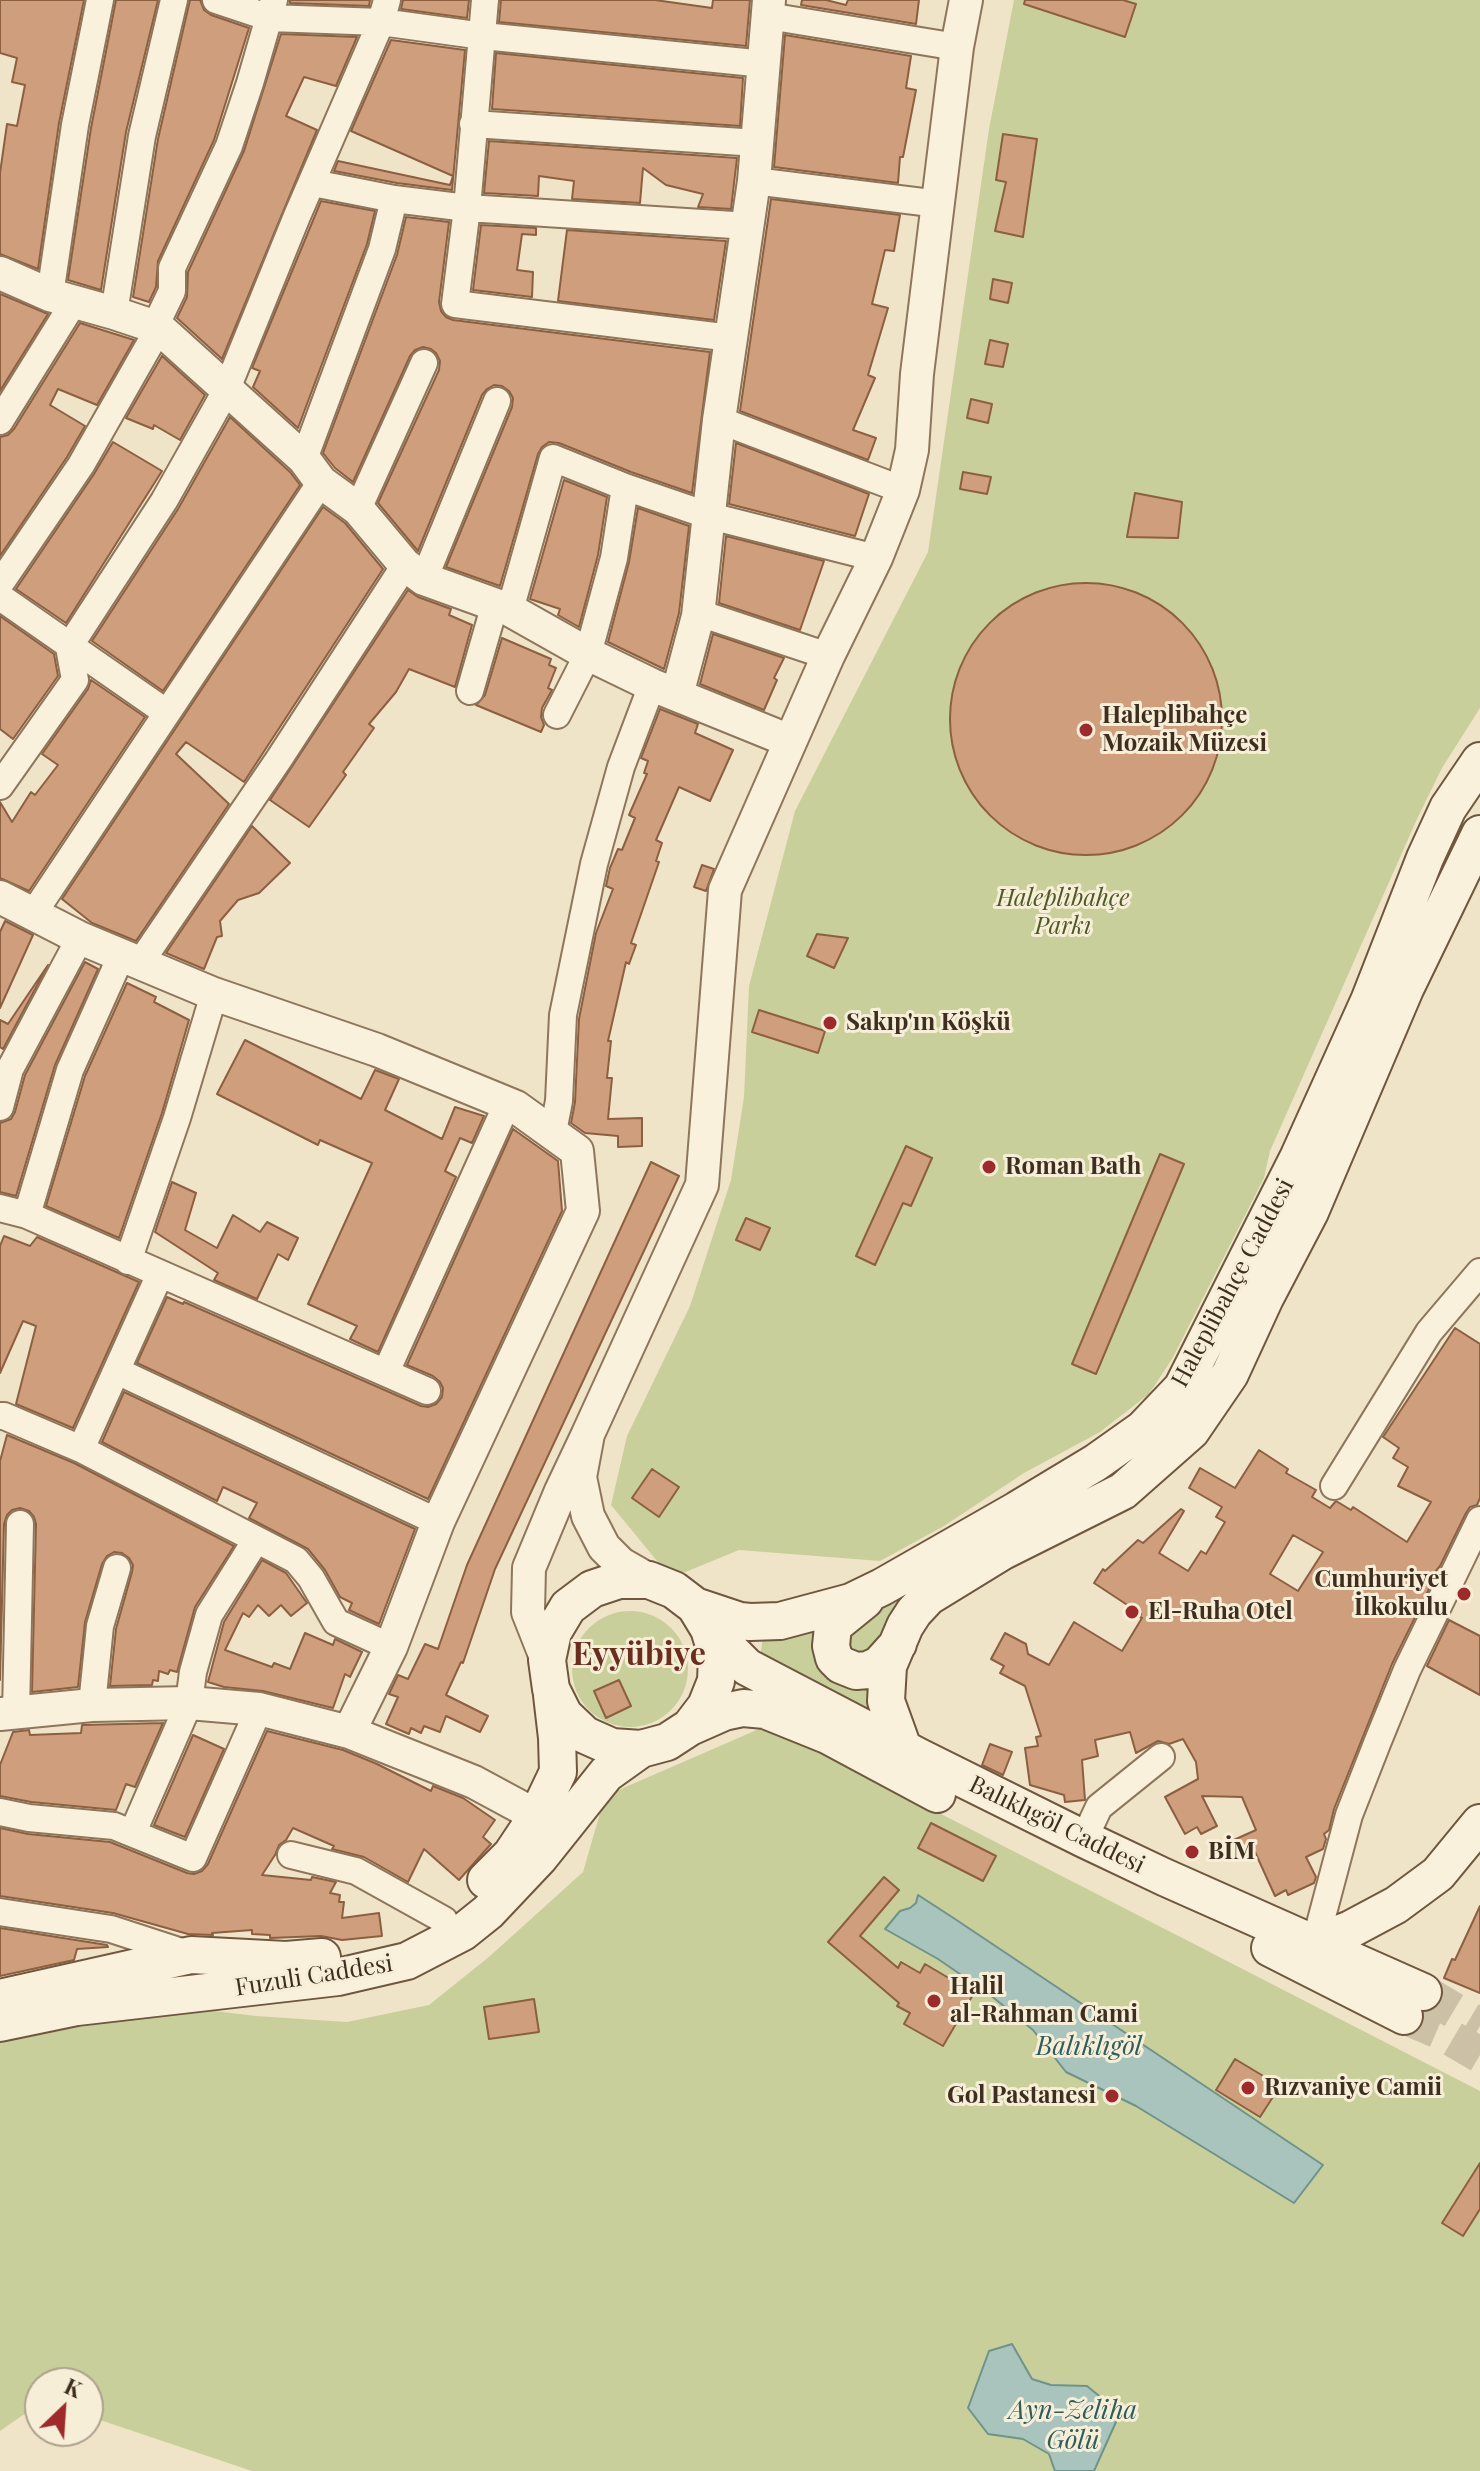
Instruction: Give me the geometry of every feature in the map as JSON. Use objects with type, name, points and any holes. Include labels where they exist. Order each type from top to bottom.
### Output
[{"type":"main road","name":"Haleplibahçe Caddesi","points":[[702,1618],[780,1621],[851,1602],[1095,1463],[1143,1429],[1182,1388],[1299,1156],[1369,1001],[1448,808],[1480,761]]},
{"type":"main road","name":"Haleplibahçe Caddesi","points":[[903,1748],[886,1701],[888,1666],[914,1612],[928,1597],[1003,1551],[1123,1491],[1191,1431],[1230,1374],[1310,1212],[1405,989],[1480,834]]},
{"type":"main road","points":[[619,1580],[649,1580],[674,1590],[702,1618],[717,1655],[716,1681],[706,1706],[690,1727],[667,1742],[641,1749],[612,1747],[585,1735],[564,1715],[549,1675],[553,1632],[568,1607],[592,1589],[619,1580]]},
{"type":"main road","points":[[882,1587],[833,1626],[831,1646],[834,1658],[841,1665],[856,1671],[868,1670],[879,1665],[898,1644]]},
{"type":"main road","name":"Balıklıgöl Caddesi","points":[[690,1727],[724,1712],[743,1708],[765,1710],[827,1735],[899,1775],[1070,1859],[1247,1938],[1413,2004],[1315,1943],[1084,1839],[747,1667],[702,1618]]},
{"type":"main road","name":"Fuzuli Caddesi","points":[[0,1998],[191,1955],[286,1960],[348,1956],[402,1944],[444,1920],[511,1855],[537,1816],[558,1772],[549,1675]]},
{"type":"main road","name":"Fuzuli Caddesi","points":[[0,2023],[77,2007],[338,1977],[407,1961],[463,1932],[488,1912],[539,1858],[606,1774],[641,1749]]},
{"type":"main road","points":[[1315,1943],[1351,1929],[1396,1905],[1438,1874],[1480,1823]]},
{"type":"street","points":[[0,421],[62,298],[75,125],[100,0]]},
{"type":"street","points":[[114,313],[142,136],[174,0]]},
{"type":"street","points":[[216,0],[272,9],[384,11],[483,36],[765,64]]},
{"type":"street","points":[[485,0],[467,208],[455,304],[731,338]]},
{"type":"street","points":[[549,1675],[528,1612],[529,1568],[561,1491],[702,1185],[725,890],[828,656],[876,558],[903,490],[912,450],[917,374],[957,47],[966,0]]},
{"type":"street","points":[[553,1132],[559,1101],[563,1015],[594,864],[621,767],[665,690],[699,613],[719,420],[749,226],[769,8],[957,47]]},
{"type":"street","points":[[0,584],[81,465],[159,328],[160,316],[172,291],[172,268],[229,146],[272,9]]},
{"type":"street","points":[[0,786],[75,680],[69,647],[164,501],[226,391],[384,11]]},
{"type":"street","points":[[473,124],[757,143]]},
{"type":"street","points":[[754,181],[939,204]]},
{"type":"street","points":[[313,183],[394,199],[467,208],[749,226]]},
{"type":"street","points":[[349,1732],[391,1647],[438,1522],[583,1211],[577,1151],[516,1107],[377,1050],[214,994],[9,905],[167,713],[312,470],[382,249],[394,199]]},
{"type":"street","points":[[0,273],[62,298],[159,328],[358,509],[415,572],[503,607],[588,654],[665,690],[790,741]]},
{"type":"street","points":[[358,509],[424,363]]},
{"type":"street","points":[[27,1215],[70,1070],[131,958],[415,572],[497,401]]},
{"type":"street","points":[[719,420],[903,490]]},
{"type":"street","points":[[470,691],[503,607],[553,458],[710,516],[876,558]]},
{"type":"street","points":[[557,715],[588,654],[614,558],[625,487]]},
{"type":"street","points":[[0,597],[167,713]]},
{"type":"street","points":[[699,613],[828,656]]},
{"type":"street","points":[[0,1107],[10,1069],[80,938]]},
{"type":"street","points":[[128,1261],[177,1118],[214,994]]},
{"type":"street","points":[[386,1372],[507,1104]]},
{"type":"street","points":[[0,1208],[27,1215],[427,1391]]},
{"type":"street","points":[[1334,1486],[1429,1332],[1480,1272]]},
{"type":"street","points":[[81,1449],[160,1274]]},
{"type":"street","points":[[117,1371],[438,1522]]},
{"type":"street","points":[[0,1416],[81,1449],[296,1560],[311,1578],[336,1622],[391,1647]]},
{"type":"street","points":[[588,1434],[580,1477],[588,1516],[604,1547],[621,1564],[649,1580]]},
{"type":"street","points":[[1315,1943],[1355,1800],[1407,1670],[1480,1520]]},
{"type":"street","points":[[20,1524],[8,1714],[92,1705],[189,1703],[259,1709],[349,1732],[474,1782],[537,1816]]},
{"type":"street","points":[[133,1832],[189,1703],[193,1672],[209,1615],[256,1540]]},
{"type":"street","points":[[92,1705],[100,1626],[117,1568]]},
{"type":"street","points":[[0,1812],[29,1818],[114,1826],[193,1858],[259,1709]]},
{"type":"street","points":[[1084,1839],[1099,1807],[1161,1757]]},
{"type":"street","points":[[291,1855],[356,1871],[444,1920]]},
{"type":"street","points":[[0,1912],[111,1929],[191,1955]]},
{"type":"green space","name":"Haleplibahçe Parkı","points":[[1014,0],[1480,0],[1480,708],[1442,768],[1417,819],[1270,1151],[1264,1178],[1172,1359],[1149,1394],[1100,1432],[1024,1473],[944,1526],[880,1561],[739,1550],[671,1578],[611,1505],[627,1436],[690,1306],[731,1180],[744,1097],[749,986],[795,811],[928,552],[989,129]]},
{"type":"green space","points":[[893,1594],[902,1607],[885,1624],[880,1645],[852,1659],[842,1636]]},
{"type":"green space","points":[[630,1611],[652,1616],[671,1628],[683,1647],[688,1669],[683,1691],[671,1710],[652,1722],[630,1727],[608,1722],[589,1710],[577,1691],[572,1669],[577,1647],[589,1628],[608,1616]]},
{"type":"green space","points":[[812,1632],[815,1661],[837,1683],[851,1688],[873,1689],[879,1720],[760,1659],[763,1636]]},
{"type":"green space","points":[[768,1725],[1480,2091],[1480,2471],[252,2471],[104,2421],[104,2367],[24,2367],[24,2415],[0,2431],[0,2041],[103,2014],[182,2007],[347,2022],[429,2005],[490,1956],[583,1872],[605,1796]]},
{"type":"water","name":"Balıklıgöl","points":[[918,1895],[1323,2165],[1294,2203],[1136,2106],[1066,2072],[1033,2030],[989,1994],[938,1959],[885,1929],[900,1911],[916,1903]]},
{"type":"water","name":"Ayn-Zeliha Gölü","points":[[1012,2344],[1032,2379],[1051,2385],[1087,2386],[1120,2413],[1094,2471],[1055,2471],[1049,2454],[1023,2439],[988,2434],[968,2408],[989,2351]]},
{"type":"building","points":[[0,0],[84,0],[59,123],[38,269],[0,254],[0,173],[7,124],[17,126],[25,85],[12,82],[17,58],[0,53]]},
{"type":"building","points":[[116,0],[158,0],[126,132],[101,290],[68,280],[91,128]]},
{"type":"building","points":[[190,0],[200,0],[204,10],[211,15],[249,28],[214,140],[158,261],[156,287],[149,302],[133,297],[158,139]]},
{"type":"building","points":[[290,0],[370,0],[369,6],[290,3]]},
{"type":"building","points":[[403,0],[469,0],[467,18],[401,9]]},
{"type":"building","points":[[501,0],[655,0],[712,8],[713,0],[750,0],[746,46],[499,22]]},
{"type":"building","points":[[802,0],[826,0],[846,5],[848,0],[919,0],[916,24],[801,5]]},
{"type":"building","points":[[1025,0],[1123,0],[1136,4],[1125,37],[1024,4]]},
{"type":"building","points":[[281,34],[357,37],[336,86],[304,77],[286,116],[317,130],[222,359],[177,318],[187,297],[188,272],[244,151]]},
{"type":"building","points":[[785,35],[911,56],[906,88],[916,90],[903,157],[900,157],[898,183],[774,167]]},
{"type":"building","points":[[391,40],[465,50],[452,190],[334,171],[338,161],[450,185],[453,176],[351,131]]},
{"type":"building","points":[[496,53],[743,78],[740,126],[492,109]]},
{"type":"building","points":[[1003,134],[1037,139],[1023,237],[995,231],[1006,182],[996,180]]},
{"type":"building","points":[[489,141],[737,158],[731,209],[698,207],[703,194],[666,185],[643,168],[640,203],[572,199],[574,181],[539,176],[538,196],[484,193]]},
{"type":"building","points":[[771,199],[900,215],[894,251],[885,250],[872,304],[888,308],[868,375],[875,378],[853,430],[876,438],[868,460],[740,411]]},
{"type":"building","points":[[321,201],[375,211],[367,244],[298,428],[253,387],[260,371],[252,368]]},
{"type":"building","points":[[406,217],[449,222],[439,302],[446,317],[710,352],[692,493],[559,443],[549,442],[538,454],[500,586],[446,567],[512,407],[513,398],[509,391],[494,385],[482,395],[418,551],[378,503],[439,370],[440,361],[436,353],[423,347],[410,356],[353,482],[335,468],[323,453],[397,255]]},
{"type":"building","points":[[481,225],[536,228],[536,235],[522,234],[517,270],[533,272],[532,297],[473,290]]},
{"type":"building","points":[[567,230],[726,241],[714,320],[558,301]]},
{"type":"building","points":[[993,279],[1012,283],[1008,303],[990,299]]},
{"type":"building","points":[[0,294],[48,314],[0,391]]},
{"type":"building","points":[[80,323],[134,340],[97,405],[58,389],[50,405],[85,426],[0,556],[0,437],[14,429]]},
{"type":"building","points":[[990,340],[1008,344],[1003,367],[985,364]]},
{"type":"building","points":[[162,356],[205,395],[180,440],[154,425],[153,429],[126,418]]},
{"type":"building","points":[[971,399],[992,404],[988,423],[967,418]]},
{"type":"building","points":[[230,417],[300,485],[163,691],[92,641],[178,509]]},
{"type":"building","points":[[113,442],[162,471],[66,623],[16,589]]},
{"type":"building","points":[[736,443],[869,494],[855,536],[729,504]]},
{"type":"building","points":[[963,472],[991,477],[987,494],[960,489]]},
{"type":"building","points":[[564,480],[607,497],[598,555],[579,627],[558,615],[560,609],[530,599]]},
{"type":"building","points":[[1135,493],[1182,502],[1178,538],[1127,537]]},
{"type":"building","points":[[323,507],[345,523],[383,569],[244,782],[186,742],[176,754],[229,804],[136,941],[92,923],[62,899]]},
{"type":"building","points":[[638,508],[689,526],[679,613],[664,669],[608,642],[629,562]]},
{"type":"building","points":[[726,536],[824,561],[800,630],[719,603]]},
{"type":"building","name":"Haleplibahçe Mozaik Müzesi","points":[[1086,583],[1138,593],[1162,606],[1182,623],[1199,643],[1212,667],[1222,719],[1212,771],[1199,795],[1182,815],[1162,832],[1138,845],[1086,855],[1034,845],[1010,832],[990,815],[973,795],[960,771],[950,719],[960,667],[973,643],[990,623],[1010,606],[1034,593]]},
{"type":"building","points":[[408,590],[451,609],[449,615],[472,625],[455,687],[409,669],[396,692],[369,724],[374,728],[309,827],[270,800]]},
{"type":"building","points":[[0,616],[54,654],[58,676],[13,739],[0,729]]},
{"type":"building","points":[[713,634],[784,658],[764,710],[700,684]]},
{"type":"building","points":[[502,638],[551,659],[549,665],[556,668],[548,688],[552,690],[542,708],[544,725],[541,732],[476,705],[485,695]]},
{"type":"building","points":[[91,680],[145,717],[29,891],[0,878],[0,802],[12,822],[31,792],[35,795],[58,765],[42,754],[88,689]]},
{"type":"building","points":[[660,709],[698,724],[695,733],[733,750],[710,801],[679,787],[656,840],[662,843],[656,861],[659,862],[631,943],[636,945],[629,964],[626,962],[608,1041],[611,1041],[607,1078],[612,1078],[608,1119],[642,1118],[642,1146],[618,1147],[618,1136],[585,1133],[571,1123],[579,1019],[596,933],[613,889],[606,886],[610,868],[618,849],[622,850],[635,818],[629,815],[647,774],[644,773],[648,761],[641,758]]},
{"type":"building","points":[[252,826],[290,863],[259,893],[238,900],[220,921],[222,936],[217,937],[204,969],[166,953]]},
{"type":"building","points":[[702,865],[714,869],[706,891],[694,887]]},
{"type":"building","points":[[5,921],[33,935],[0,1008],[0,932]]},
{"type":"building","points":[[817,934],[848,938],[834,968],[807,956]]},
{"type":"building","points":[[85,962],[98,969],[55,1065],[16,1196],[0,1192],[0,1123],[11,1119],[15,1112],[25,1075]]},
{"type":"building","points":[[48,965],[3,1049],[0,1047],[0,1020],[8,1024]]},
{"type":"building","points":[[127,983],[156,997],[154,1002],[189,1020],[162,1113],[119,1238],[46,1206],[85,1076]]},
{"type":"building","points":[[759,1010],[825,1031],[818,1053],[752,1032]]},
{"type":"building","points":[[245,1040],[361,1099],[375,1070],[399,1079],[385,1110],[442,1139],[455,1107],[484,1116],[472,1143],[460,1138],[445,1171],[456,1177],[378,1352],[350,1339],[357,1326],[308,1304],[372,1163],[320,1140],[318,1145],[217,1094]]},
{"type":"building","points":[[513,1129],[558,1161],[562,1211],[428,1499],[137,1363],[167,1297],[421,1406],[436,1404],[442,1397],[440,1382],[407,1365]]},
{"type":"building","points":[[906,1146],[932,1158],[911,1206],[903,1203],[875,1265],[856,1256]]},
{"type":"building","points":[[1160,1154],[1184,1164],[1096,1374],[1072,1364]]},
{"type":"building","points":[[651,1162],[679,1176],[495,1569],[463,1663],[446,1695],[488,1716],[480,1732],[446,1716],[440,1732],[424,1726],[421,1733],[411,1728],[409,1734],[386,1724],[398,1697],[389,1694],[398,1675],[408,1679],[425,1644],[438,1649],[467,1565]]},
{"type":"building","points":[[172,1182],[196,1193],[185,1230],[217,1248],[233,1215],[260,1232],[267,1222],[298,1238],[288,1260],[278,1254],[257,1299],[214,1280],[218,1273],[155,1232]]},
{"type":"building","points":[[746,1218],[770,1228],[760,1250],[736,1240]]},
{"type":"building","points":[[4,1236],[30,1246],[37,1237],[139,1282],[73,1428],[16,1404],[36,1326],[23,1321],[0,1373],[0,1246]]},
{"type":"building","points":[[1455,1328],[1480,1344],[1480,1498],[1477,1505],[1470,1507],[1466,1513],[1440,1566],[1427,1582],[1431,1585],[1392,1664],[1334,1809],[1329,1830],[1324,1834],[1323,1849],[1306,1857],[1316,1877],[1314,1883],[1288,1895],[1286,1890],[1275,1896],[1255,1852],[1235,1861],[1227,1843],[1256,1830],[1242,1797],[1202,1796],[1217,1826],[1201,1834],[1197,1827],[1185,1834],[1165,1797],[1198,1779],[1196,1762],[1183,1739],[1169,1744],[1158,1741],[1136,1753],[1130,1732],[1095,1740],[1098,1756],[1082,1760],[1085,1800],[1065,1802],[1064,1795],[1030,1785],[1025,1748],[1038,1746],[1036,1737],[1041,1736],[1025,1686],[1000,1673],[1004,1666],[991,1659],[1005,1633],[1026,1644],[1028,1654],[1049,1665],[1074,1622],[1122,1651],[1142,1618],[1141,1614],[1094,1583],[1103,1569],[1105,1571],[1138,1540],[1143,1543],[1181,1509],[1184,1511],[1159,1553],[1188,1571],[1201,1551],[1206,1554],[1225,1522],[1216,1517],[1222,1507],[1189,1488],[1200,1468],[1235,1488],[1259,1450],[1288,1469],[1286,1473],[1316,1490],[1312,1497],[1330,1508],[1336,1501],[1351,1510],[1353,1507],[1407,1542],[1431,1502],[1398,1486],[1408,1467],[1393,1458],[1399,1448],[1383,1437]],"holes":[[[1293,1535],[1323,1552],[1298,1591],[1270,1574]]]},
{"type":"building","points":[[124,1392],[415,1529],[379,1624],[349,1610],[352,1603],[340,1597],[325,1570],[308,1549],[249,1518],[257,1503],[223,1487],[217,1501],[102,1442]]},
{"type":"building","points":[[7,1435],[74,1463],[234,1546],[195,1607],[177,1672],[170,1670],[168,1674],[159,1671],[158,1681],[153,1680],[152,1685],[110,1686],[116,1629],[133,1565],[122,1553],[114,1552],[102,1564],[85,1622],[78,1687],[32,1692],[36,1524],[29,1511],[20,1508],[7,1515],[4,1524],[0,1680],[0,1461]]},
{"type":"building","points":[[652,1469],[679,1487],[659,1517],[632,1498]]},
{"type":"building","points":[[262,1560],[286,1573],[307,1603],[291,1616],[281,1605],[269,1616],[258,1605],[249,1617],[243,1613],[225,1650],[272,1667],[274,1663],[290,1669],[305,1633],[333,1645],[335,1639],[362,1652],[350,1677],[345,1674],[333,1708],[208,1682],[224,1622]]},
{"type":"building","points":[[1449,1620],[1480,1636],[1480,1695],[1427,1666]]},
{"type":"building","points":[[619,1680],[631,1706],[606,1718],[594,1691]]},
{"type":"building","points":[[163,1723],[135,1787],[126,1784],[116,1810],[0,1796],[0,1765],[13,1732],[29,1730],[30,1735],[81,1733],[82,1725]]},
{"type":"building","points":[[267,1731],[343,1750],[431,1791],[433,1786],[463,1798],[495,1820],[483,1837],[491,1844],[459,1880],[424,1849],[408,1882],[364,1857],[332,1849],[334,1846],[293,1828],[262,1875],[311,1880],[312,1877],[336,1882],[330,1893],[340,1895],[339,1902],[344,1902],[342,1918],[379,1913],[382,1936],[342,1940],[321,1936],[270,1938],[270,1935],[252,1934],[252,1930],[213,1935],[188,1934],[113,1913],[0,1896],[0,1828],[28,1834],[110,1842],[187,1873],[202,1871],[208,1864]]},
{"type":"building","points":[[193,1735],[224,1749],[185,1837],[154,1825]]},
{"type":"building","points":[[990,1744],[1012,1752],[1003,1775],[982,1765]]},
{"type":"building","points":[[931,1823],[996,1856],[983,1881],[918,1848]]},
{"type":"building","points":[[884,1877],[899,1890],[860,1936],[898,1968],[901,1962],[920,1973],[925,1964],[974,1993],[943,2046],[904,2024],[910,2013],[897,2006],[899,2003],[828,1942]]},
{"type":"building","points":[[1480,1906],[1480,1993],[1444,1978]]},
{"type":"building","points":[[0,1928],[108,1947],[77,1949],[74,1960],[0,1976]]},
{"type":"building","points":[[534,1999],[539,2032],[489,2039],[484,2007]]},
{"type":"building","name":"Rızvaniye Camii","points":[[1235,2059],[1280,2086],[1260,2117],[1216,2090]]},
{"type":"building","points":[[1480,2163],[1480,2209],[1463,2236],[1442,2223]]},
{"type":"tunnel","points":[[1423,1992],[1480,2026]]},
{"type":"tunnel","points":[[1404,2016],[1439,2031],[1480,2055]]},
{"type":"place","name":"Haleplibahçe Mozaik Müzesi","points":[[1086,730]]},
{"type":"place","name":"Sakıp'ın Köşkü","points":[[830,1023]]},
{"type":"place","name":"Roman Bath","points":[[989,1167]]},
{"type":"place","name":"Cumhuriyet İlkokulu","points":[[1464,1594]]},
{"type":"place","name":"El-Ruha Otel","points":[[1132,1612]]},
{"type":"place","name":"BİM","points":[[1192,1852]]},
{"type":"place","name":"Halil al-Rahman Cami","points":[[934,2001]]},
{"type":"place","name":"Rızvaniye Camii","points":[[1248,2088]]},
{"type":"place","name":"Gol Pastanesi","points":[[1112,2096]]},
{"type":"district","name":"Eyyübiye","points":[[639,1655]]}]
